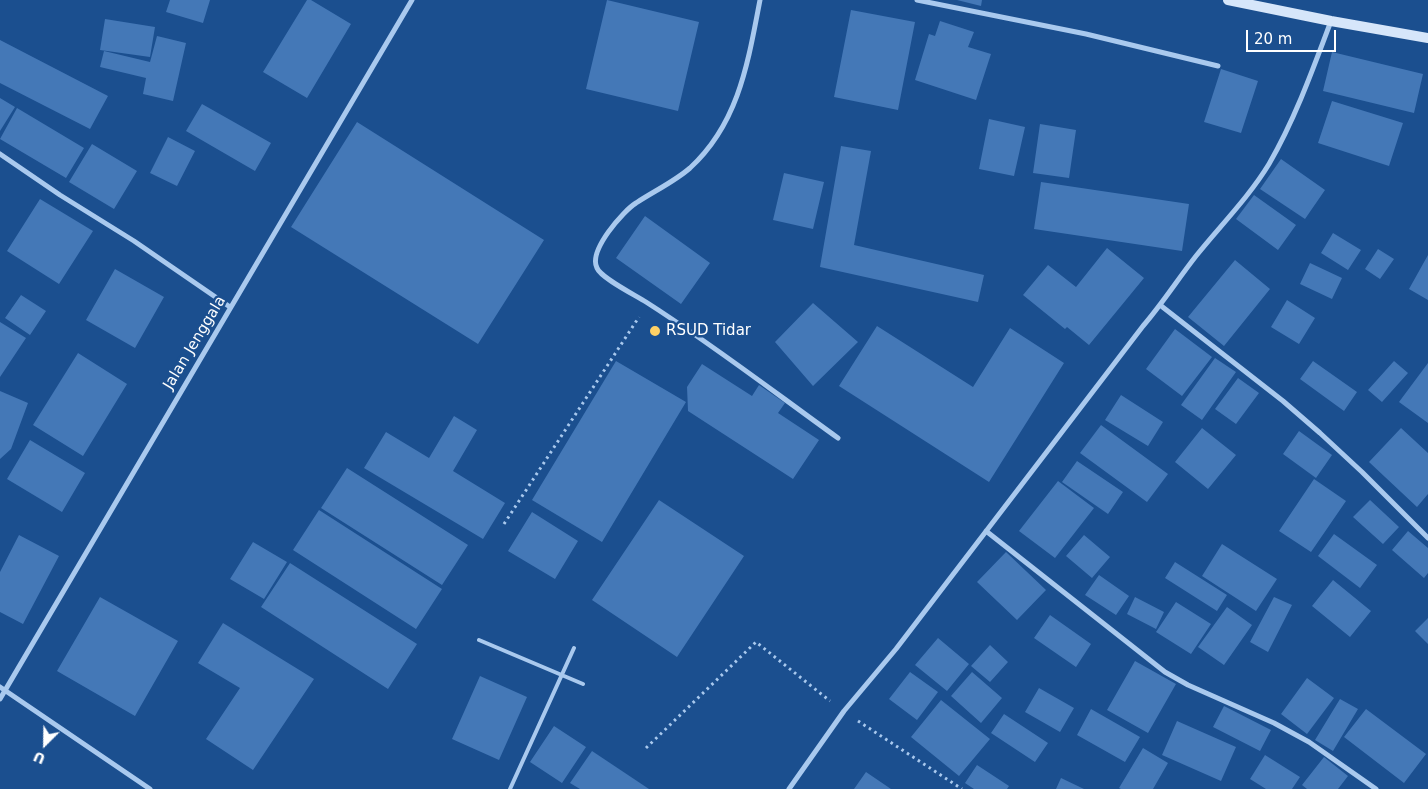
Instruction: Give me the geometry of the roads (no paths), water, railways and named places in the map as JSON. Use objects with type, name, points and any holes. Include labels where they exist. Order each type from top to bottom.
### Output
[{"type":"main road","points":[[1228,0],[1428,38]]},
{"type":"street","name":"Jalan Jenggala","points":[[0,699],[2,689],[412,0]]},
{"type":"street","points":[[760,0],[750,50],[737,98],[718,137],[688,169],[627,210],[613,226],[597,250],[595,261],[597,268],[607,278],[648,303],[838,438]]},
{"type":"street","points":[[917,0],[1086,34],[1218,66]]},
{"type":"street","points":[[789,789],[844,712],[896,649],[1195,257],[1268,165],[1306,87],[1331,21]]},
{"type":"street","points":[[0,154],[60,195],[134,241],[230,307]]},
{"type":"street","points":[[1160,305],[1320,433],[1428,538]]},
{"type":"street","points":[[986,531],[1165,672],[1188,686],[1274,723],[1309,742],[1376,789]]},
{"type":"street","points":[[2,689],[150,789]]},
{"type":"lane","points":[[479,640],[583,684]]},
{"type":"lane","points":[[510,789],[564,675],[574,648]]},
{"type":"place","name":"RSUD Tidar","points":[[655,331]]}]
